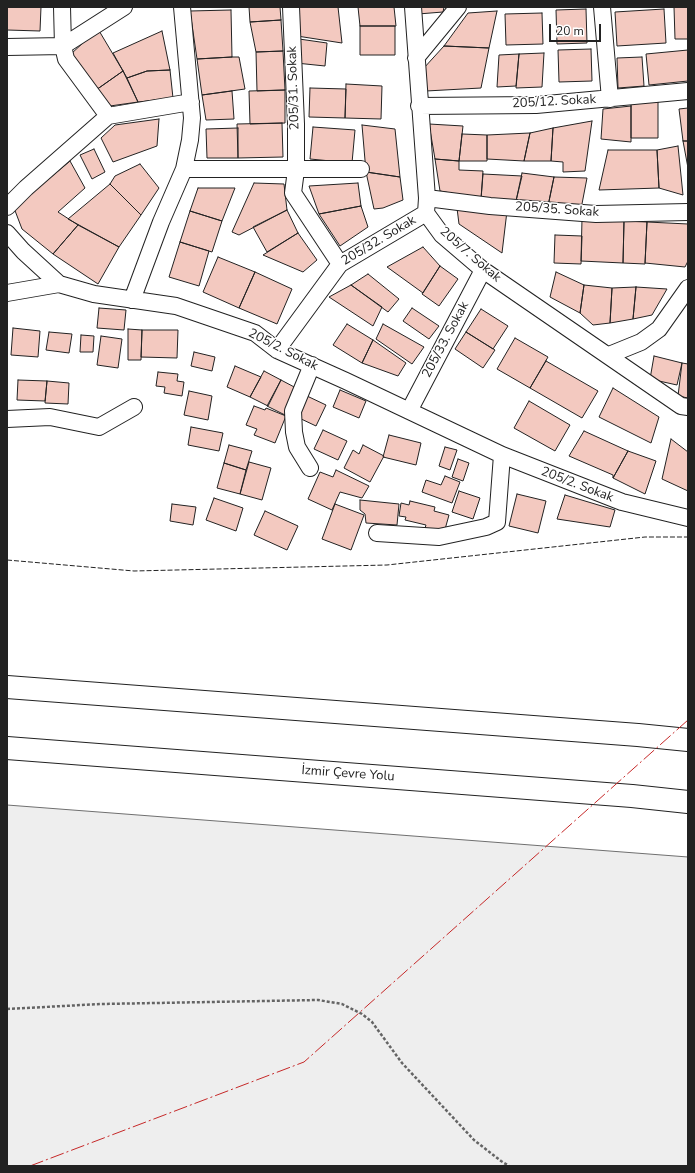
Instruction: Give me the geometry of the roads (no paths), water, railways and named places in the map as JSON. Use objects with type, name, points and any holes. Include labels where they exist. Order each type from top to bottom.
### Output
[{"type":"highway","points":[[7,687],[688,740]]},
{"type":"highway","name":"İzmir Çevre Yolu","points":[[7,748],[632,796],[688,802]]},
{"type":"street","points":[[62,7],[63,46],[66,59],[108,116]]},
{"type":"street","points":[[7,47],[63,46],[124,7]]},
{"type":"street","points":[[132,300],[161,222],[184,169],[192,118],[182,7]]},
{"type":"street","name":"205/31. Sokak","points":[[291,7],[296,124],[296,170],[293,193],[340,264]]},
{"type":"street","points":[[413,7],[427,205]]},
{"type":"street","points":[[416,58],[458,7]]},
{"type":"street","points":[[602,7],[610,99]]},
{"type":"street","name":"205/12. Sokak","points":[[419,106],[536,105],[688,91]]},
{"type":"street","points":[[7,207],[26,188],[108,116],[190,102]]},
{"type":"street","points":[[184,169],[361,169]]},
{"type":"street","name":"205/35. Sokak","points":[[427,205],[490,206],[596,214],[688,212]]},
{"type":"street","name":"205/32. Sokak","points":[[278,350],[340,264],[427,205]]},
{"type":"street","name":"205/7. Sokak","points":[[427,205],[442,234],[483,270],[609,355],[681,406],[688,407]]},
{"type":"street","points":[[7,233],[23,251],[59,284]]},
{"type":"street","name":"205/33. Sokak","points":[[409,411],[483,270]]},
{"type":"street","points":[[7,293],[59,284]]},
{"type":"street","name":"205/2. Sokak","points":[[59,284],[94,294],[176,306],[255,333],[278,350],[502,455],[622,502],[688,518]]},
{"type":"street","points":[[609,355],[640,342],[659,329],[688,288]]},
{"type":"street","points":[[310,468],[297,447],[294,432],[293,411],[312,365]]},
{"type":"street","points":[[7,420],[50,417],[99,427],[134,407]]},
{"type":"street","points":[[377,533],[439,537],[486,527],[497,522],[502,455]]}]
